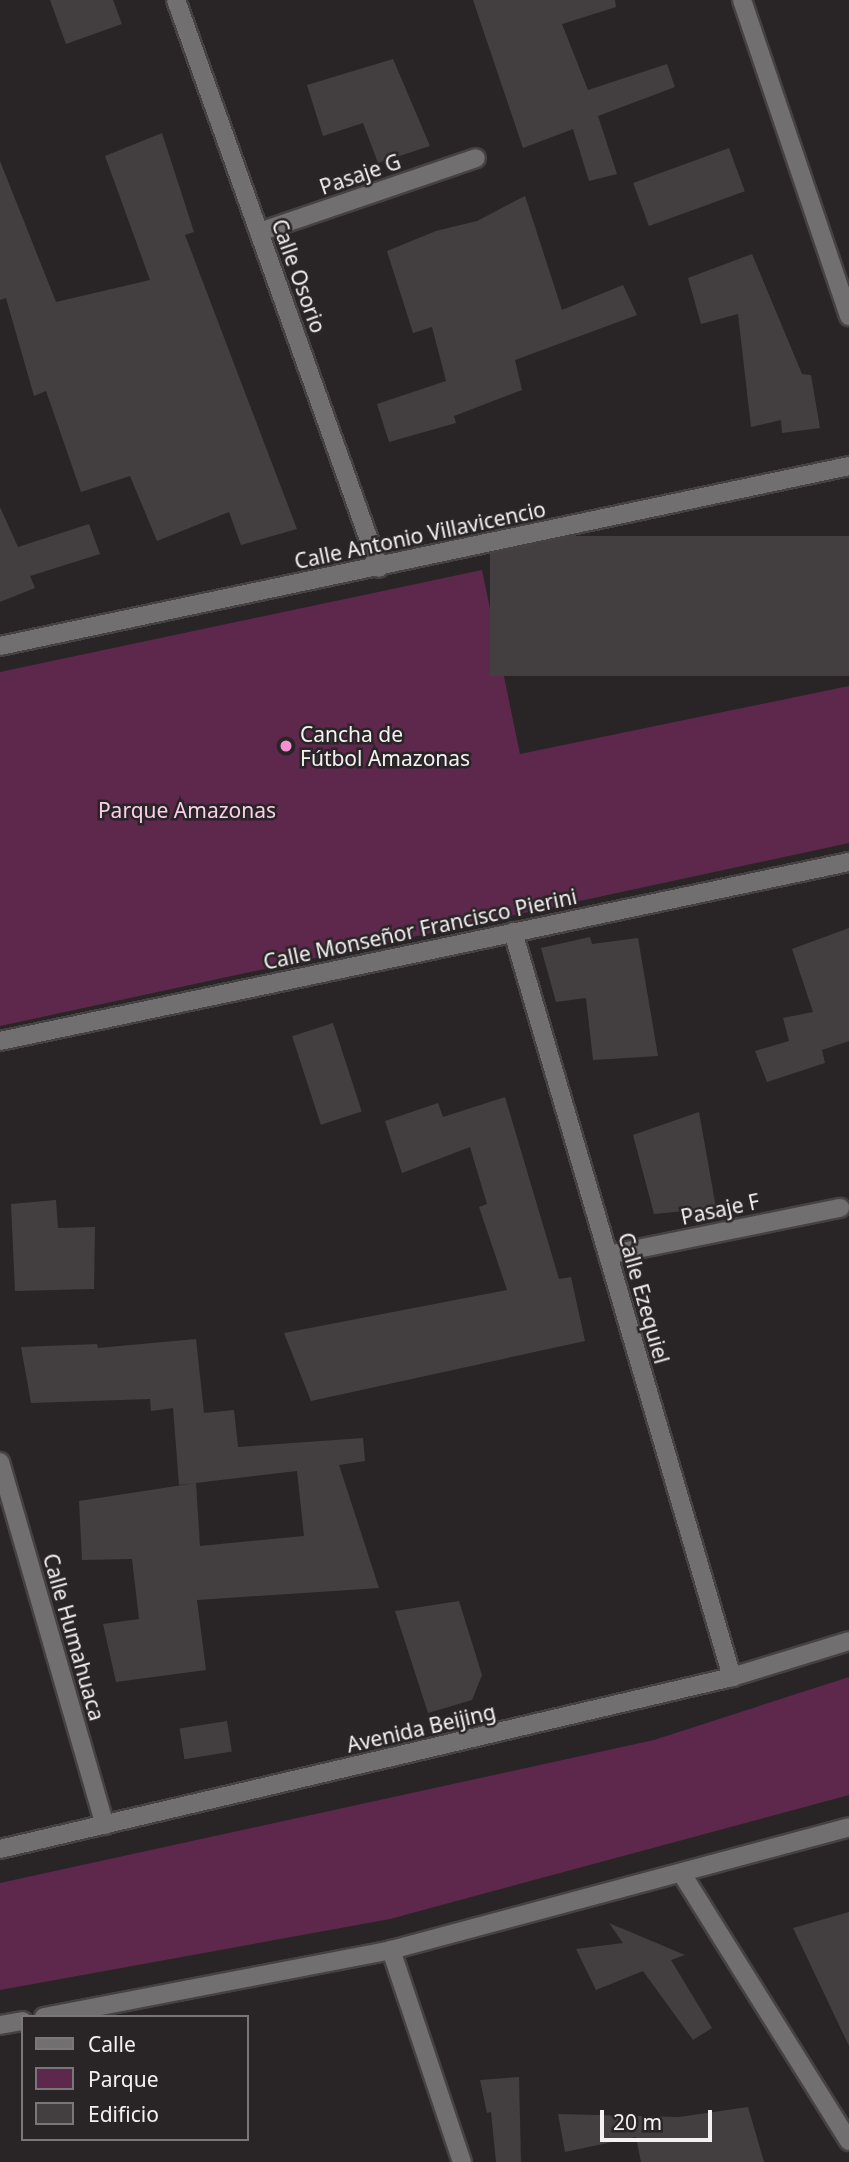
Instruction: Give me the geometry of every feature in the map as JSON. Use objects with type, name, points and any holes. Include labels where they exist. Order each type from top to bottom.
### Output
[{"type":"street","name":"Calle Osorio","points":[[176,0],[379,568]]},
{"type":"street","points":[[742,0],[849,316]]},
{"type":"street","name":"Pasaje G","points":[[259,232],[477,158]]},
{"type":"street","name":"Calle Antonio Villavicencio","points":[[0,646],[379,568],[849,466]]},
{"type":"street","name":"Calle Monseñor Francisco Pierini","points":[[0,1041],[849,862]]},
{"type":"street","name":"Calle Ezequiel","points":[[513,932],[733,1677]]},
{"type":"street","name":"Pasaje F","points":[[608,1255],[840,1208]]},
{"type":"street","name":"Calle Humahuaca","points":[[0,1462],[105,1825]]},
{"type":"street","name":"Avenida Beijing","points":[[0,1849],[733,1677],[849,1641]]},
{"type":"street","points":[[54,2015],[391,1950],[849,1827]]},
{"type":"street","points":[[682,1874],[849,2141]]},
{"type":"street","points":[[391,1950],[462,2162]]},
{"type":"street","points":[[0,2025],[21,2021]]},
{"type":"green space","name":"Parque Amazonas","points":[[482,570],[520,754],[849,686],[849,843],[0,1026],[0,672]]},
{"type":"green space","points":[[849,1677],[849,1795],[390,1919],[0,1990],[0,1883],[654,1740]]},
{"type":"building","points":[[50,0],[113,0],[122,24],[66,44]]},
{"type":"building","points":[[473,0],[615,0],[616,7],[562,24],[588,90],[667,64],[675,87],[598,116],[617,174],[589,181],[573,129],[523,148]]},
{"type":"building","points":[[393,59],[430,146],[378,163],[363,123],[323,136],[307,85]]},
{"type":"building","points":[[162,133],[194,232],[185,235],[297,529],[241,545],[229,512],[157,541],[130,476],[81,492],[46,391],[34,396],[6,298],[0,300],[0,161],[56,302],[150,280],[105,156]]},
{"type":"building","points":[[729,148],[745,191],[649,226],[633,183]]},
{"type":"building","points":[[525,196],[562,310],[623,285],[637,315],[515,360],[522,390],[454,416],[456,423],[389,442],[377,404],[446,381],[432,327],[413,333],[387,251],[436,231],[477,221]]},
{"type":"building","points":[[752,254],[802,374],[811,375],[820,428],[782,433],[781,420],[751,427],[738,314],[701,324],[688,278]]},
{"type":"building","points":[[0,507],[18,547],[89,524],[100,554],[30,576],[35,588],[0,602]]},
{"type":"building","points":[[490,536],[849,536],[849,676],[490,676]]},
{"type":"building","points":[[849,928],[849,1041],[822,1050],[825,1063],[767,1082],[755,1051],[789,1041],[783,1018],[813,1012],[792,949]]},
{"type":"building","points":[[590,937],[592,944],[638,938],[658,1056],[593,1060],[586,998],[556,1002],[541,948]]},
{"type":"building","points":[[333,1023],[362,1111],[321,1125],[292,1036]]},
{"type":"building","points":[[505,1097],[559,1279],[571,1277],[585,1341],[311,1401],[284,1333],[507,1290],[479,1207],[487,1204],[470,1147],[402,1173],[385,1121],[438,1103],[443,1117]]},
{"type":"building","points":[[699,1112],[716,1208],[654,1214],[633,1135]]},
{"type":"building","points":[[56,1200],[58,1228],[95,1227],[94,1289],[15,1291],[11,1204]]},
{"type":"building","points":[[196,1339],[204,1413],[234,1410],[238,1447],[363,1438],[365,1461],[339,1465],[379,1588],[197,1600],[206,1670],[116,1682],[103,1624],[139,1619],[132,1559],[82,1560],[79,1501],[196,1483],[179,1485],[173,1408],[151,1411],[150,1399],[31,1403],[21,1347],[97,1344],[98,1348]],"holes":[[[297,1471],[304,1536],[200,1546],[196,1483]]]},
{"type":"building","points":[[459,1601],[482,1675],[472,1700],[428,1713],[395,1611]]},
{"type":"building","points":[[227,1721],[232,1752],[184,1759],[180,1729]]},
{"type":"building","points":[[849,1912],[849,2046],[793,1928]]},
{"type":"building","points":[[609,1923],[685,1955],[671,1960],[712,2028],[693,2040],[643,1971],[596,1990],[576,1949],[623,1943]]},
{"type":"building","points":[[519,2077],[521,2162],[496,2162],[491,2112],[487,2113],[480,2080]]},
{"type":"building","points":[[748,2107],[764,2162],[641,2162],[636,2137],[565,2152],[558,2114],[679,2117]]},
{"type":"place","name":"Cancha de Fútbol Amazonas","points":[[286,746]]}]
